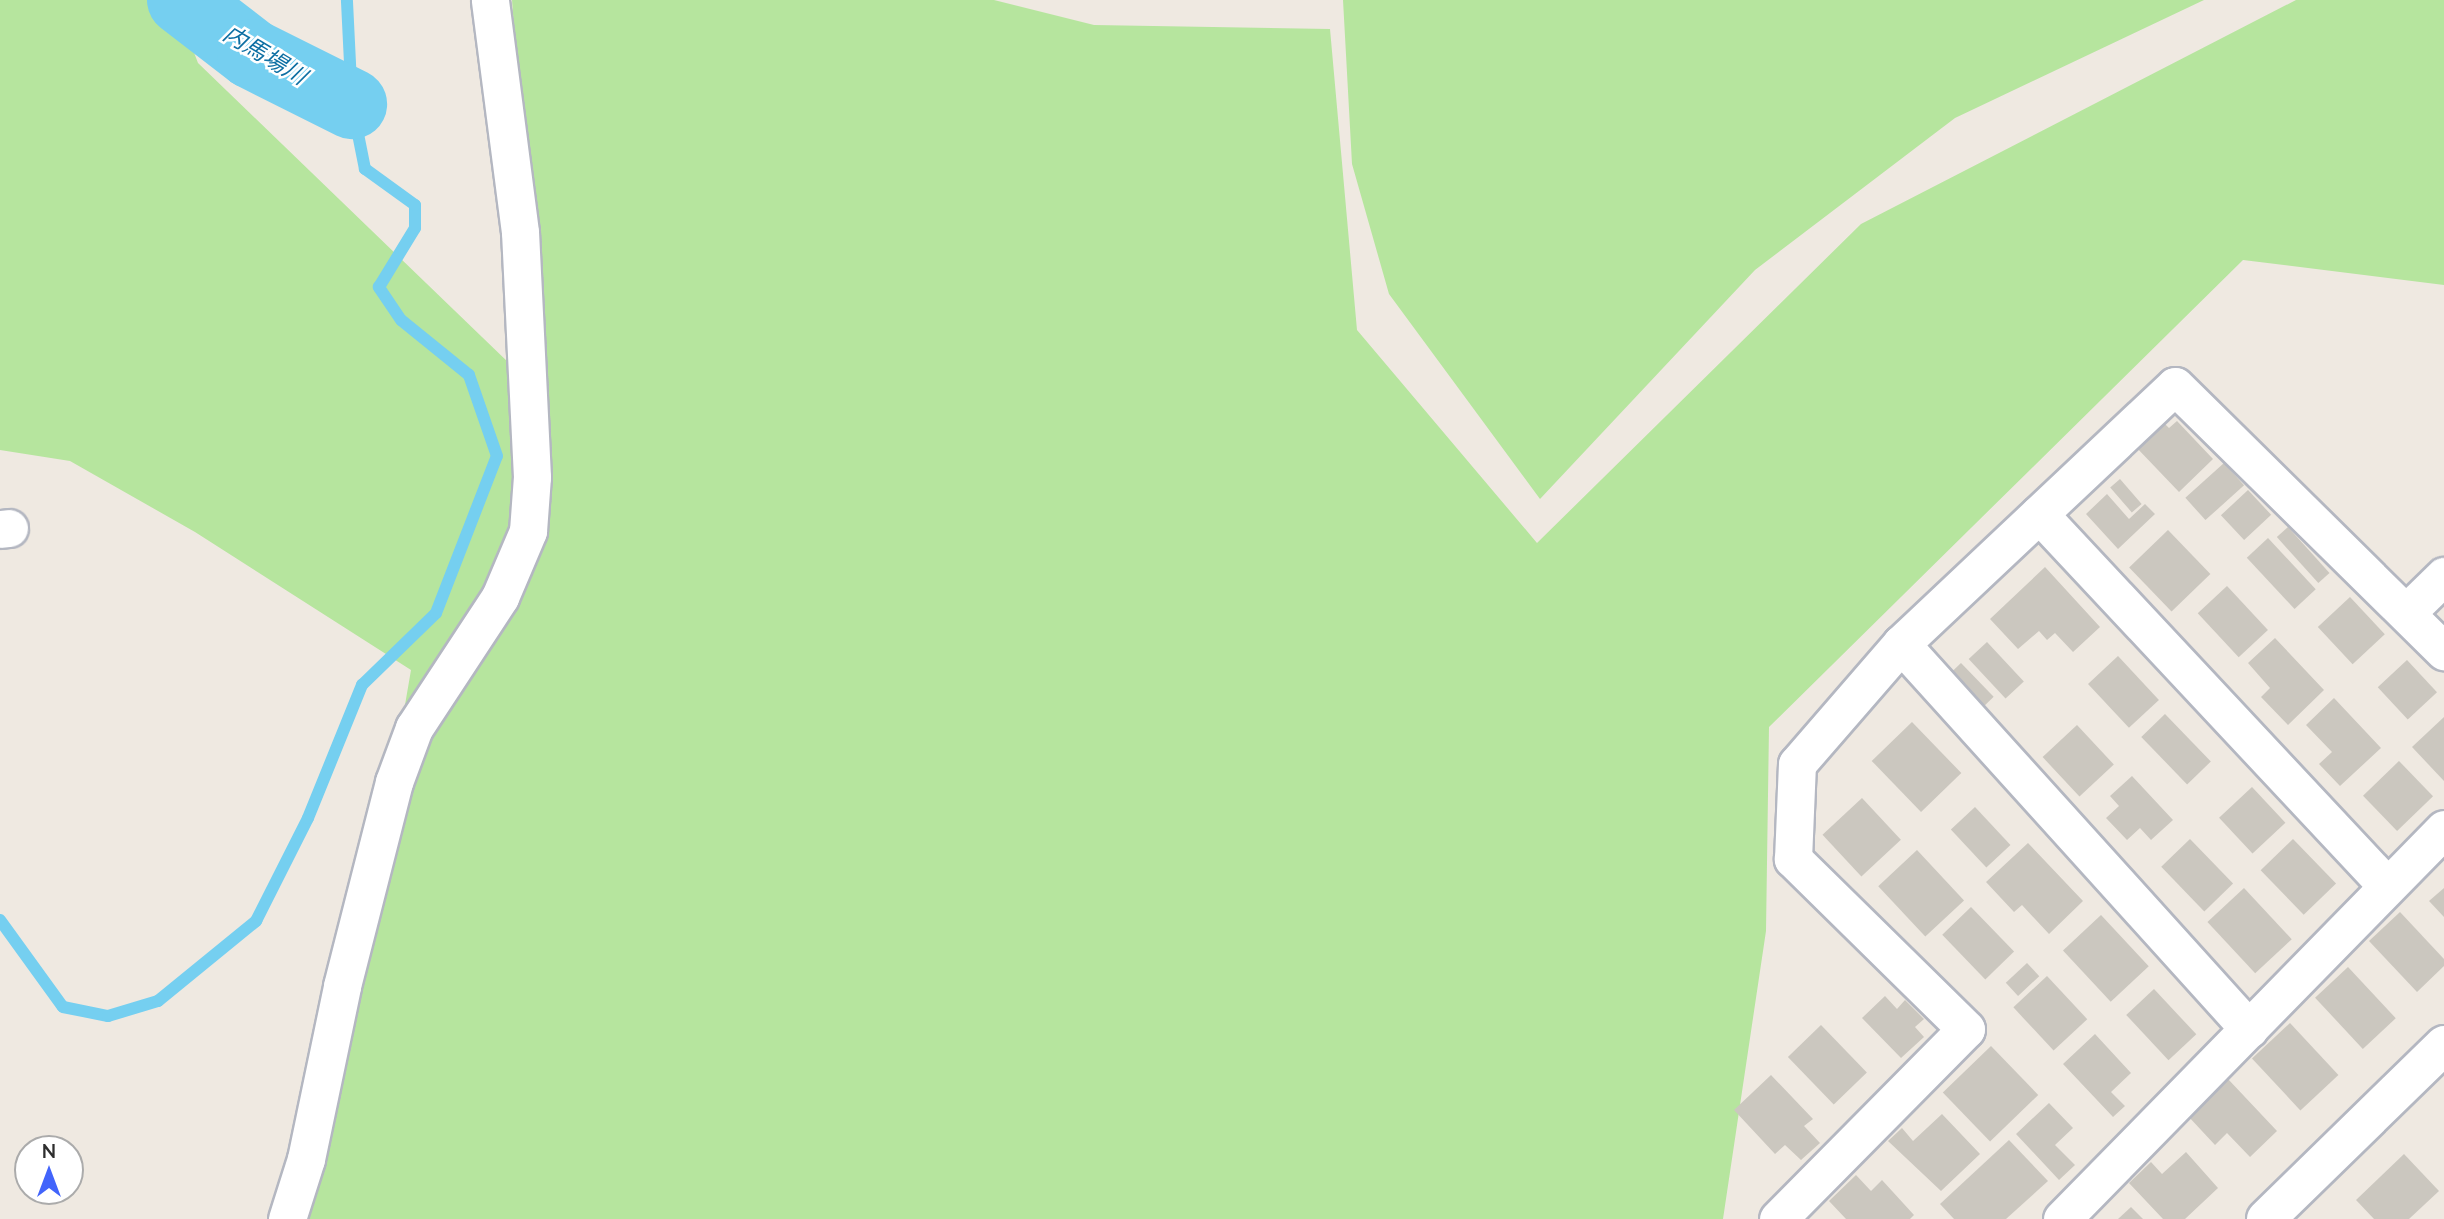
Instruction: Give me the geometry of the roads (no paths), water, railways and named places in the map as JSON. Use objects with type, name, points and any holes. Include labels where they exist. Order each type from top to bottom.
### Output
[{"type":"street","points":[[287,1219],[306,1160],[342,986],[394,782],[414,728],[500,597],[527,531],[532,477],[520,232],[490,0]]},
{"type":"street","points":[[1778,1219],[1966,1029],[1793,859],[1797,764],[1900,644],[2175,386],[2444,651]]},
{"type":"street","points":[[2039,514],[2387,886]]},
{"type":"street","points":[[2407,612],[2444,576]]},
{"type":"street","points":[[1900,644],[2249,1029]]},
{"type":"street","points":[[2062,1219],[2444,829]]},
{"type":"street","points":[[2266,1219],[2444,1045]]},
{"type":"waterway","name":"内馬場川","points":[[182,0],[252,54],[352,104]]},
{"type":"waterway","points":[[0,920],[63,1007],[108,1016],[158,1001],[256,921],[308,818],[362,685],[436,613],[497,456],[469,375],[401,320],[379,287],[415,228],[415,205],[365,169],[352,104],[347,0]]}]
